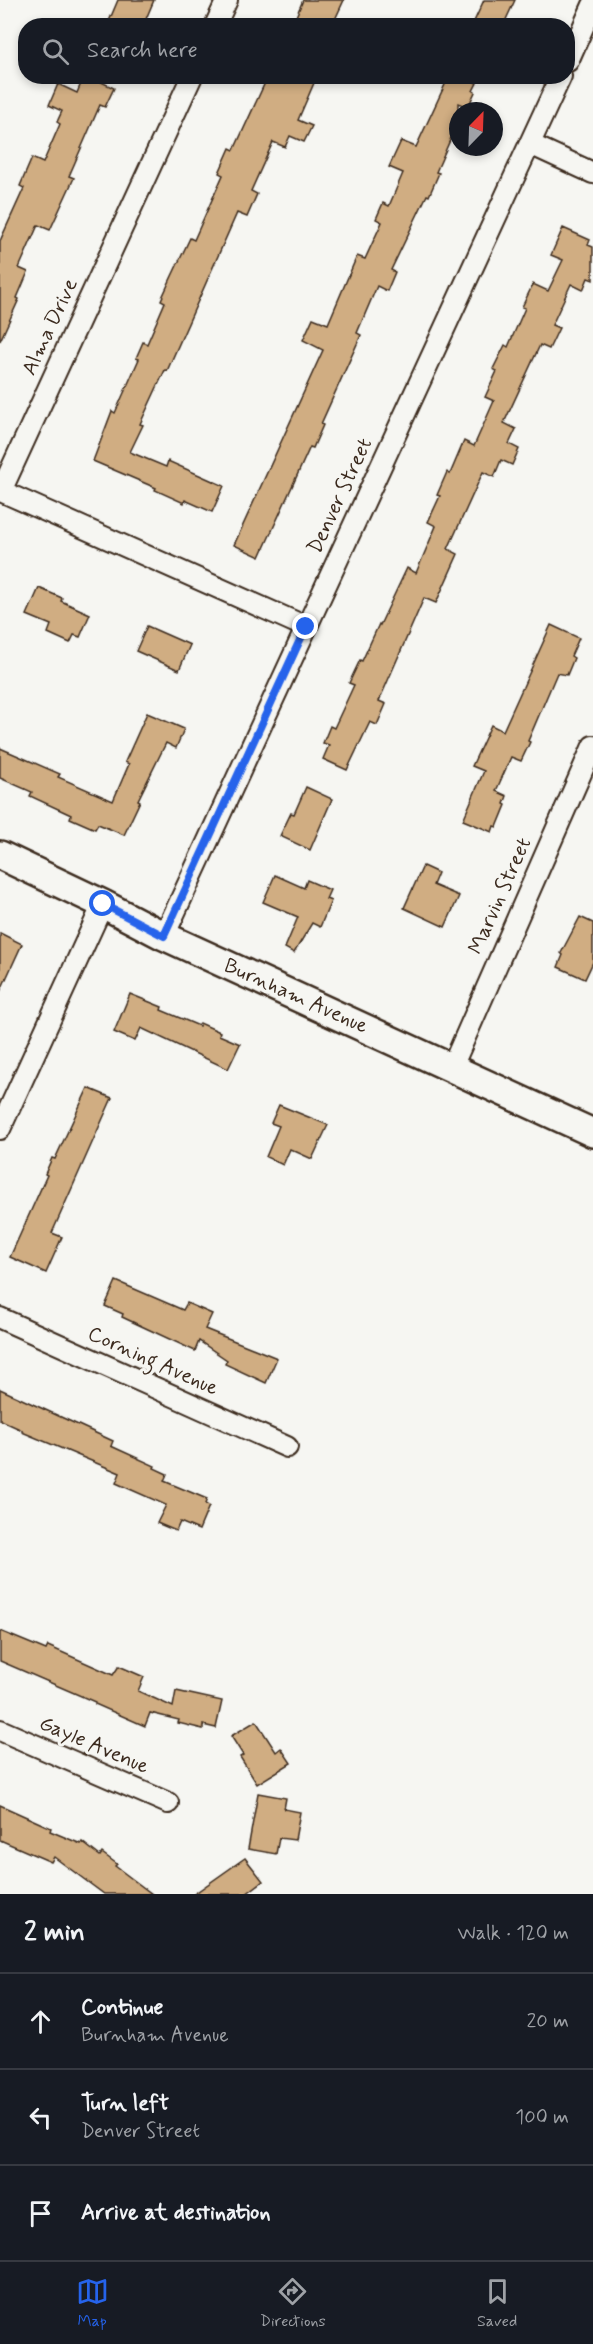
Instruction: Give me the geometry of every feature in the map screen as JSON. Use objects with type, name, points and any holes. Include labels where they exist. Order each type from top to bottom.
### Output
[{"type":"street","points":[[219,18],[227,0]]},
{"type":"street","points":[[575,44],[593,6]]},
{"type":"street","name":"Alma Drive","points":[[188,84],[1,491],[306,627]]},
{"type":"street","name":"Denver Street","points":[[164,936],[557,84]]},
{"type":"street","points":[[530,144],[593,173]]},
{"type":"street","name":"Marvin Street","points":[[452,1067],[593,746]]},
{"type":"street","name":"Burnham Avenue","points":[[0,855],[164,936],[593,1133]]},
{"type":"street","points":[[0,1129],[103,904]]},
{"type":"street","name":"Corning Avenue","points":[[0,1318],[287,1447]]},
{"type":"street","name":"Gayle Avenue","points":[[0,1730],[168,1803]]},
{"type":"building","points":[[118,0],[154,0],[146,18],[110,18]]},
{"type":"building","points":[[303,0],[344,0],[336,18],[295,18]]},
{"type":"building","points":[[484,0],[515,0],[507,18],[476,18]]},
{"type":"building","points":[[58,84],[77,93],[81,84],[106,84],[114,88],[105,107],[100,105],[69,176],[74,178],[50,230],[38,225],[19,268],[28,272],[17,298],[19,299],[0,341],[0,241],[24,188],[20,186],[32,158],[43,163],[60,124],[57,122],[62,111],[49,105]]},
{"type":"building","points":[[264,84],[314,84],[298,120],[312,126],[304,142],[290,136],[285,147],[273,142],[251,191],[257,194],[247,217],[237,213],[167,371],[165,370],[140,424],[143,425],[130,452],[166,467],[168,461],[224,486],[212,512],[185,500],[184,503],[155,490],[156,488],[93,461],[112,411],[115,413],[139,359],[136,358],[143,342],[147,344],[165,302],[161,300],[190,238],[194,240],[223,175],[219,173],[230,148],[234,150]]},
{"type":"building","points":[[445,84],[476,84],[470,102],[449,102],[449,142],[436,172],[439,173],[391,270],[395,272],[387,291],[377,286],[357,333],[361,335],[321,424],[323,425],[313,448],[310,447],[260,557],[234,545],[323,350],[303,340],[313,318],[328,324],[357,256],[365,259],[382,222],[376,219],[383,203],[389,206],[403,173],[389,167],[401,141],[416,147]]},
{"type":"building","points":[[563,228],[590,240],[588,245],[593,247],[593,280],[588,278],[583,290],[571,284],[552,325],[559,328],[549,349],[540,345],[504,423],[516,429],[509,444],[519,449],[512,465],[501,460],[494,477],[483,472],[448,549],[458,554],[436,603],[424,598],[379,701],[386,704],[377,725],[370,722],[347,770],[323,759],[329,745],[323,743],[330,726],[334,728],[354,685],[349,683],[407,568],[416,573],[436,526],[428,522],[440,496],[437,495],[447,472],[450,474],[464,441],[474,446],[494,401],[485,397],[497,371],[493,369],[505,345],[508,347],[533,284],[548,291],[563,260],[551,255]]},
{"type":"building","points":[[39,588],[90,614],[80,637],[74,635],[70,643],[48,633],[51,625],[27,615]]},
{"type":"building","points":[[551,625],[579,638],[571,656],[574,658],[567,675],[557,673],[521,761],[511,757],[496,791],[507,796],[504,804],[506,805],[497,827],[494,826],[492,832],[463,820],[484,771],[472,766],[491,725],[503,731]]},
{"type":"building","points":[[147,626],[190,645],[179,670],[136,651]]},
{"type":"building","points":[[147,713],[184,729],[176,748],[166,743],[124,835],[98,824],[95,829],[70,818],[71,815],[30,796],[32,792],[0,778],[0,748],[60,774],[58,777],[113,801],[129,764],[125,762]]},
{"type":"building","points":[[306,787],[332,799],[310,850],[280,836],[291,813],[294,814]]},
{"type":"building","points":[[423,866],[438,873],[433,885],[459,896],[445,927],[404,908]]},
{"type":"building","points":[[275,875],[304,888],[307,880],[330,890],[326,899],[331,901],[320,927],[312,923],[294,953],[285,948],[298,917],[263,902]]},
{"type":"building","points":[[580,917],[593,923],[593,962],[585,979],[558,967],[563,955],[561,953]]},
{"type":"building","points":[[0,933],[22,944],[0,992]]},
{"type":"building","points":[[130,994],[162,1007],[161,1010],[220,1032],[219,1035],[240,1044],[228,1069],[141,1028],[135,1041],[114,1032]]},
{"type":"building","points":[[88,1088],[112,1098],[52,1233],[62,1237],[46,1273],[10,1257],[47,1175],[45,1174],[52,1158],[55,1159]]},
{"type":"building","points":[[279,1105],[328,1125],[312,1159],[290,1149],[283,1165],[266,1157],[279,1126],[271,1123]]},
{"type":"building","points":[[116,1281],[183,1310],[187,1303],[212,1314],[205,1329],[277,1358],[266,1383],[225,1364],[227,1360],[199,1341],[195,1351],[122,1317],[123,1314],[105,1306]]},
{"type":"building","points":[[0,1389],[113,1441],[111,1446],[167,1474],[164,1481],[207,1499],[205,1504],[209,1506],[199,1530],[180,1522],[176,1531],[157,1523],[166,1505],[116,1483],[120,1473],[22,1432],[0,1420]]},
{"type":"building","points":[[0,1631],[46,1650],[48,1646],[113,1675],[119,1666],[144,1677],[138,1691],[173,1707],[176,1691],[222,1701],[216,1728],[203,1725],[203,1729],[150,1713],[145,1726],[95,1704],[95,1702],[0,1661]]},
{"type":"building","points":[[256,1721],[276,1752],[281,1748],[291,1763],[257,1784],[240,1757],[243,1755],[231,1736]]},
{"type":"building","points":[[258,1793],[286,1798],[284,1809],[300,1812],[295,1840],[279,1838],[276,1854],[248,1849]]},
{"type":"building","points":[[0,1805],[51,1828],[50,1831],[81,1844],[82,1842],[100,1856],[102,1853],[117,1864],[115,1866],[152,1894],[104,1894],[54,1857],[51,1862],[0,1840]]},
{"type":"building","points":[[245,1858],[263,1881],[246,1894],[194,1894]]},
{"type":"route","points":[[103,904],[164,936],[306,627]]}]
